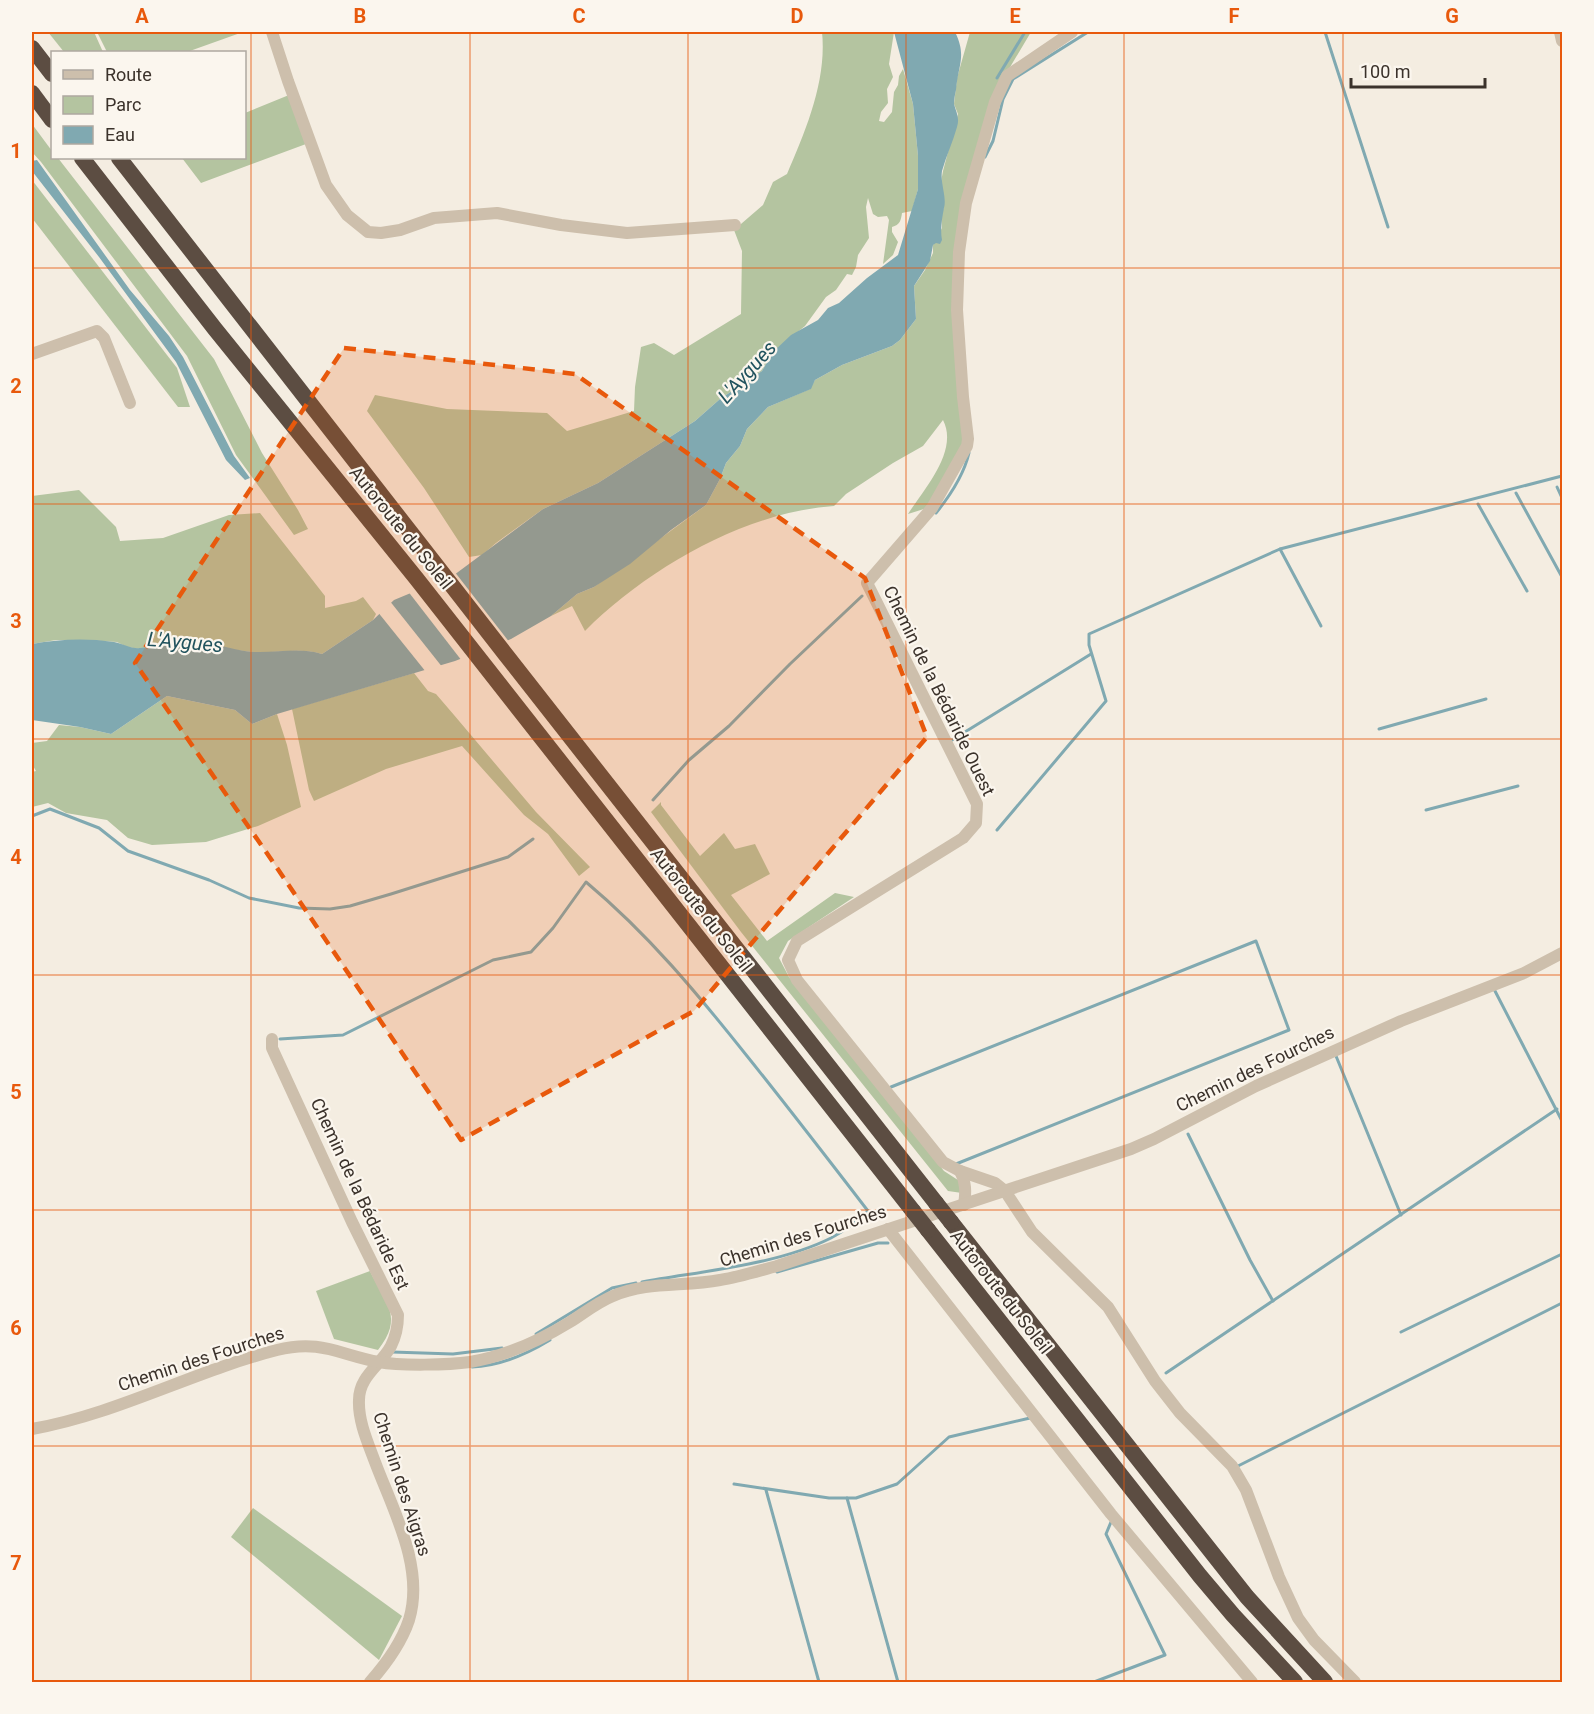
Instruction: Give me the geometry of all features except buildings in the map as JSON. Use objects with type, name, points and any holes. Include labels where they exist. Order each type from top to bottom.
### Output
[{"type":"highway","points":[[32,48],[51,73]]},
{"type":"highway","points":[[32,93],[51,119]]},
{"type":"highway","name":"Autoroute du Soleil","points":[[83,159],[215,329],[416,578],[1200,1576],[1295,1683]]},
{"type":"highway","name":"Autoroute du Soleil","points":[[120,159],[506,655],[1226,1571],[1325,1683]]},
{"type":"street","points":[[272,32],[326,185],[346,215],[368,232],[381,233],[400,230],[434,218],[498,213],[561,225],[627,233],[735,225]]},
{"type":"street","name":"Chemin de la Bédaride Ouest","points":[[1005,1191],[995,1183],[960,1171],[943,1162],[797,980],[788,960],[797,941],[963,838],[976,823],[977,804],[867,583],[932,508],[967,446],[957,310],[959,252],[966,202],[995,102],[1007,76],[1072,32]]},
{"type":"street","points":[[1560,32],[1563,41]]},
{"type":"street","points":[[32,354],[97,331],[104,338],[130,403]]},
{"type":"street","name":"Chemin des Fourches","points":[[32,1429],[76,1420],[278,1349],[315,1346],[331,1348],[378,1362],[394,1364],[466,1362],[508,1354],[534,1342],[595,1305],[629,1290],[648,1286],[720,1281],[777,1266],[1099,1161],[1154,1139],[1286,1072],[1401,1021],[1524,973],[1563,953]]},
{"type":"street","name":"Chemin de la Bédaride Est","points":[[272,1039],[272,1048],[276,1058],[398,1315],[397,1329],[390,1348],[378,1362]]},
{"type":"street","points":[[960,1171],[966,1191],[964,1205]]},
{"type":"street","points":[[1005,1191],[1032,1232],[1108,1307],[1155,1381],[1180,1413],[1232,1466],[1246,1490],[1279,1577],[1298,1618],[1314,1640],[1355,1683]]},
{"type":"street","points":[[893,1227],[1111,1514],[1252,1683]]},
{"type":"street","name":"Chemin des Aigras","points":[[370,1683],[397,1647],[408,1621],[412,1602],[411,1571],[403,1536],[360,1415],[358,1400],[363,1382],[378,1362]]},
{"type":"highlighted area","points":[[344,348],[575,374],[865,578],[927,737],[694,1011],[461,1140],[135,663]]},
{"type":"green space","points":[[48,32],[94,32],[103,51],[63,51]]},
{"type":"green space","points":[[97,32],[243,32],[190,51],[106,51]]},
{"type":"green space","points":[[822,32],[894,32],[889,64],[893,77],[887,89],[888,103],[881,112],[879,121],[884,122],[892,112],[894,92],[903,69],[913,104],[918,156],[918,189],[912,211],[902,213],[900,222],[892,227],[892,232],[898,242],[893,255],[883,264],[889,220],[887,216],[878,217],[873,214],[868,198],[866,207],[869,238],[858,255],[852,275],[847,274],[836,290],[826,297],[805,326],[773,352],[762,371],[720,399],[695,421],[598,483],[543,509],[482,555],[469,557],[424,488],[367,411],[375,395],[447,409],[547,413],[567,431],[634,411],[641,347],[654,343],[674,355],[741,314],[742,251],[734,230],[763,205],[773,182],[787,174],[808,122],[818,86],[823,50]]},
{"type":"green space","points":[[970,32],[1031,32],[991,99],[962,202],[962,444],[927,508],[908,514],[938,469],[943,457],[947,444],[947,432],[943,420],[923,446],[846,494],[834,506],[766,519],[699,547],[638,586],[585,631],[572,606],[551,616],[577,594],[594,587],[706,505],[726,463],[740,446],[747,429],[768,407],[810,389],[815,380],[842,365],[892,346],[900,340],[916,319],[914,286],[925,270],[933,253],[933,245],[942,228],[941,213],[944,208],[941,182],[958,114],[954,104],[957,78]]},
{"type":"green space","points":[[289,95],[306,144],[201,183],[183,159],[246,159],[246,113]]},
{"type":"green space","points":[[32,124],[51,150],[51,159],[59,159],[214,359],[262,453],[308,529],[294,535],[236,455],[187,356],[32,152]]},
{"type":"green space","points":[[32,180],[177,368],[190,407],[178,407],[32,218]]},
{"type":"green space","points":[[79,490],[116,527],[120,541],[163,538],[229,515],[260,513],[325,596],[325,608],[356,601],[363,597],[376,614],[373,620],[322,654],[305,651],[253,652],[164,640],[157,645],[140,649],[127,647],[117,642],[87,640],[56,640],[32,644],[32,496]]},
{"type":"green space","points":[[414,673],[428,691],[436,694],[536,812],[590,867],[579,876],[548,834],[524,815],[462,746],[386,769],[314,801],[309,790],[292,709]]},
{"type":"green space","points":[[167,696],[235,710],[252,724],[277,714],[287,745],[301,807],[258,826],[206,842],[152,845],[128,838],[107,820],[66,813],[48,803],[32,807],[32,772],[36,771],[32,764],[32,743],[47,741],[59,725],[111,734]]},
{"type":"green space","points":[[661,802],[700,856],[724,833],[735,849],[755,844],[770,874],[731,895],[767,941],[835,893],[854,897],[788,941],[779,958],[789,977],[944,1171],[961,1182],[962,1193],[948,1191],[741,932],[651,812]]},
{"type":"green space","points":[[370,1271],[390,1310],[391,1319],[386,1338],[378,1350],[334,1339],[316,1291]]},
{"type":"green space","points":[[253,1508],[402,1616],[379,1660],[231,1537]]},
{"type":"water","name":"L'Aygues","points":[[894,32],[955,32],[961,54],[954,102],[958,124],[942,171],[945,204],[942,240],[940,244],[933,245],[930,261],[914,286],[916,319],[900,340],[892,346],[842,365],[815,380],[811,389],[768,407],[747,429],[740,446],[726,463],[706,505],[630,564],[594,587],[577,594],[551,616],[511,639],[455,661],[277,714],[252,724],[235,710],[167,696],[111,734],[32,720],[32,644],[63,640],[94,640],[141,648],[176,639],[186,639],[254,652],[297,651],[322,654],[373,620],[394,600],[454,575],[543,509],[598,483],[695,421],[720,399],[762,371],[773,352],[791,335],[818,320],[828,308],[839,303],[898,255],[918,189],[918,156],[913,104]]},
{"type":"water","points":[[37,160],[130,290],[169,336],[183,357],[234,456],[250,478],[245,480],[226,460],[176,362],[32,171],[32,161]]},
{"type":"pier","points":[[454,571],[510,643],[462,661],[407,590]]},
{"type":"pier","points":[[389,600],[443,668],[426,672],[377,611]]},
{"type":"waterway","points":[[997,78],[1025,32]]},
{"type":"waterway","points":[[985,157],[993,141],[1003,99],[1013,79],[1088,32]]},
{"type":"waterway","points":[[1325,32],[1388,227]]},
{"type":"waterway","points":[[936,513],[956,485],[969,453]]},
{"type":"waterway","points":[[997,830],[1106,701],[1089,645],[1089,634],[1280,549],[1562,476]]},
{"type":"waterway","points":[[1557,487],[1562,498]]},
{"type":"waterway","points":[[1516,493],[1562,577]]},
{"type":"waterway","points":[[1478,504],[1527,591]]},
{"type":"waterway","points":[[1280,549],[1321,626]]},
{"type":"waterway","points":[[653,800],[689,760],[729,726],[862,596]]},
{"type":"waterway","points":[[952,740],[1091,654]]},
{"type":"waterway","points":[[1379,729],[1486,699]]},
{"type":"waterway","points":[[1426,810],[1518,786]]},
{"type":"waterway","points":[[32,816],[50,809],[99,828],[128,851],[209,880],[249,898],[299,908],[330,909],[350,906],[391,894],[508,857],[533,839]]},
{"type":"waterway","points":[[280,1039],[343,1035],[493,960],[531,952],[553,928],[586,882],[651,943],[690,987],[868,1211],[836,1235],[787,1255],[739,1266],[642,1282]]},
{"type":"waterway","points":[[891,1087],[1256,941],[1289,1030],[956,1164]]},
{"type":"waterway","points":[[1495,991],[1562,1121]]},
{"type":"waterway","points":[[1336,1056],[1401,1215]]},
{"type":"waterway","points":[[1166,1373],[1557,1109]]},
{"type":"waterway","points":[[1188,1134],[1250,1260],[1273,1301]]},
{"type":"waterway","points":[[777,1272],[878,1243],[888,1243]]},
{"type":"waterway","points":[[1401,1332],[1562,1254]]},
{"type":"waterway","points":[[536,1334],[612,1288],[636,1283]]},
{"type":"waterway","points":[[1236,1467],[1562,1303]]},
{"type":"waterway","points":[[472,1367],[512,1358],[550,1340]]},
{"type":"waterway","points":[[392,1352],[453,1354],[502,1348]]},
{"type":"waterway","points":[[734,1484],[829,1498],[856,1498],[897,1484],[949,1437],[1030,1418]]},
{"type":"waterway","points":[[766,1490],[819,1682]]},
{"type":"waterway","points":[[847,1498],[898,1682]]},
{"type":"waterway","points":[[1094,1682],[1165,1655],[1106,1534],[1111,1522]]}]
